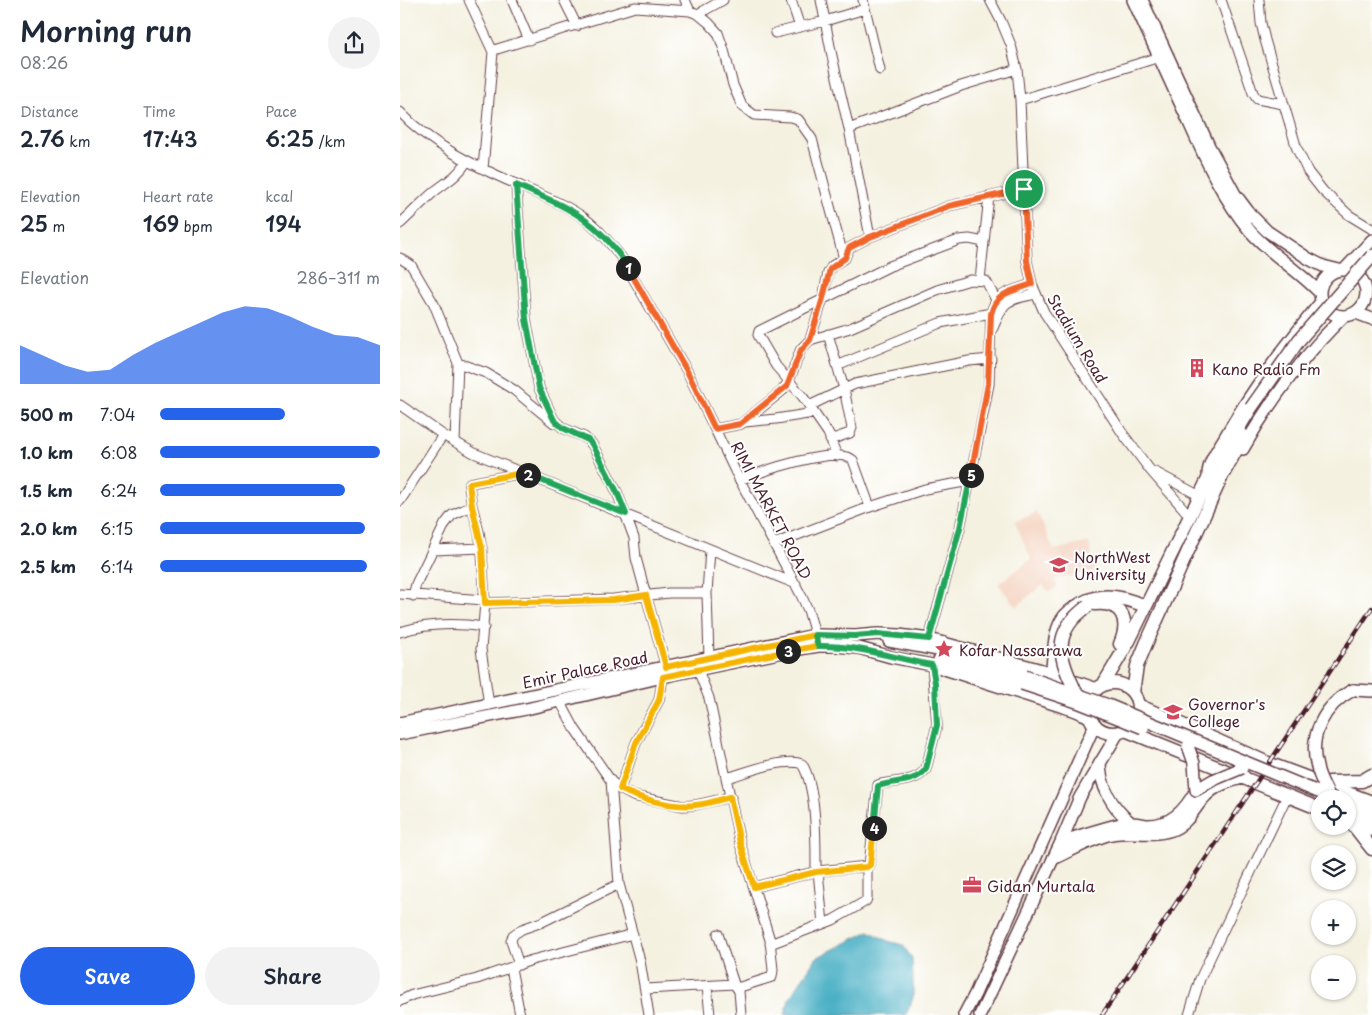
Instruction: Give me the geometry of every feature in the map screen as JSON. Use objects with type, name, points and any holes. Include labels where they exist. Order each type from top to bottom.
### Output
[{"type":"highway","points":[[1311,806],[1286,796],[1243,773],[1122,731],[1105,732],[1092,721],[1088,707],[1091,697],[1121,656],[1200,496],[1299,340],[1342,288],[1372,256]]},
{"type":"highway","points":[[1255,410],[1372,266]]},
{"type":"highway","points":[[1133,692],[1137,666],[1146,644],[1216,490],[1214,476]]},
{"type":"highway","points":[[1052,674],[1061,621],[1077,605],[1088,600],[1109,596],[1127,599],[1146,606]]},
{"type":"highway","points":[[1078,694],[1063,663],[1062,645],[1070,621],[1088,606],[1102,603],[1110,604],[1117,608],[1124,620],[1124,635],[1114,654],[1103,683]]},
{"type":"highway","points":[[1103,683],[1119,684],[1133,692],[1138,705],[1138,715],[1133,724],[1122,731]]},
{"type":"highway","points":[[1138,705],[1268,763],[1372,802]]},
{"type":"highway","points":[[1054,858],[1111,834],[1126,832],[1160,833],[1177,827],[1184,822],[1204,796],[1243,773]]},
{"type":"highway","points":[[1318,782],[1362,781],[1372,776]]},
{"type":"highway","points":[[1356,822],[1372,830]]},
{"type":"highway","points":[[1356,828],[1372,849]]},
{"type":"main road","points":[[1133,0],[1221,170],[1235,194],[1250,214],[1267,231],[1323,266],[1352,272],[1358,276],[1369,291],[1361,308],[1356,313],[1343,317],[1328,332],[1276,396],[1229,473],[1216,490]]},
{"type":"main road","points":[[1142,0],[1163,56],[1213,175],[1235,212],[1266,247],[1308,280],[1330,313],[1343,317]]},
{"type":"main road","points":[[1214,476],[1208,468],[1211,462],[1262,378],[1320,297],[1321,285],[1328,275],[1342,270],[1372,240]]},
{"type":"main road","points":[[1356,313],[1372,319]]},
{"type":"main road","name":"Emir Palace Road","points":[[400,734],[560,701],[710,658],[855,636],[885,634],[929,639],[1052,674],[1103,683]]},
{"type":"main road","points":[[855,636],[938,650],[1024,680],[1188,746],[1243,773],[1311,794]]},
{"type":"main road","name":"Emir Palace Road","points":[[400,723],[665,672],[698,670],[793,650],[816,641],[837,646],[859,648],[891,657],[932,665],[1073,710],[1092,721]]},
{"type":"main road","points":[[859,648],[911,653],[1078,694],[1311,792]]},
{"type":"main road","points":[[1325,790],[1314,758],[1316,734],[1327,711],[1344,694],[1353,690],[1369,689],[1372,691]]},
{"type":"main road","points":[[964,1015],[975,994],[1092,721]]},
{"type":"main road","points":[[980,1015],[1054,858],[1080,797],[1100,762],[1122,731]]},
{"type":"main road","points":[[1188,746],[1194,763],[1196,790]]},
{"type":"main road","points":[[1100,762],[1102,777],[1111,802],[1130,822]]},
{"type":"main road","points":[[1061,842],[1130,822],[1154,825],[1174,819],[1183,810],[1196,790],[1213,780],[1243,773]]},
{"type":"main road","points":[[1356,807],[1372,813]]},
{"type":"main road","points":[[1356,819],[1372,822]]},
{"type":"street","points":[[468,0],[493,52],[483,169]]},
{"type":"street","points":[[512,0],[529,40]]},
{"type":"street","points":[[564,0],[577,26]]},
{"type":"street","points":[[686,0],[694,12],[709,23],[718,33],[733,85],[742,106],[754,115],[798,119],[812,139],[844,259]]},
{"type":"street","points":[[493,52],[494,50],[577,26],[634,4],[694,12],[723,0]]},
{"type":"street","points":[[791,0],[800,27]]},
{"type":"street","points":[[821,0],[870,237]]},
{"type":"street","name":"Stadium Road","points":[[990,0],[1008,37],[1017,69],[1027,261],[1032,284],[1044,312],[1054,329],[1114,421],[1150,470],[1189,515]]},
{"type":"street","points":[[1221,0],[1253,93],[1258,99],[1283,104]]},
{"type":"street","points":[[1259,0],[1261,23],[1296,149],[1308,172],[1322,191],[1342,209],[1372,229]]},
{"type":"street","points":[[775,34],[825,22],[864,4],[880,70]]},
{"type":"street","points":[[1020,100],[1163,56]]},
{"type":"street","points":[[849,129],[961,86],[1017,69]]},
{"type":"street","name":"RIMI MARKET ROAD","points":[[400,112],[416,127],[467,161],[573,211],[590,223],[612,245],[621,257],[687,371],[740,480],[796,584],[808,610],[816,641]]},
{"type":"street","points":[[400,224],[435,191],[455,177],[467,161]]},
{"type":"street","points":[[516,185],[526,319],[532,357],[539,388],[554,420],[563,428]]},
{"type":"street","points":[[715,429],[735,426],[744,422],[782,391],[790,381],[801,350],[810,340],[830,269],[844,259],[849,248],[870,237],[941,209],[1024,189]]},
{"type":"street","points":[[980,280],[989,196]]},
{"type":"street","points":[[837,456],[812,409],[776,366],[758,335],[759,330],[890,266],[948,243],[968,239],[984,242]]},
{"type":"street","points":[[400,258],[411,265],[434,304],[458,363],[455,442]]},
{"type":"street","points":[[810,340],[850,328],[937,290],[970,280],[986,281],[996,300]]},
{"type":"street","points":[[929,639],[960,528],[970,482],[987,392],[991,314],[996,300],[1001,295],[1032,284]]},
{"type":"street","points":[[991,333],[999,312],[1008,302],[1036,294]]},
{"type":"street","points":[[837,366],[940,324],[991,314]]},
{"type":"street","points":[[828,334],[844,389],[852,431],[830,440]]},
{"type":"street","points":[[744,422],[776,419],[812,409],[855,384],[969,361],[990,359]]},
{"type":"street","points":[[458,363],[486,373],[514,390],[542,415],[563,428],[584,437],[592,444],[617,492],[626,514],[634,538],[636,558],[665,672],[659,700],[636,743],[620,789]]},
{"type":"street","points":[[400,405],[443,435],[474,453],[796,584]]},
{"type":"street","points":[[400,501],[443,435]]},
{"type":"street","points":[[740,480],[793,462],[837,456],[852,458],[870,507]]},
{"type":"street","name":"Stadium Road","points":[[1150,470],[1200,496]]},
{"type":"street","points":[[489,705],[482,650],[485,601],[482,548],[469,484],[522,473]]},
{"type":"street","points":[[774,544],[870,507],[925,489],[970,482]]},
{"type":"street","points":[[413,596],[416,584],[445,524],[452,515],[472,506]]},
{"type":"street","points":[[433,550],[482,548]]},
{"type":"street","points":[[710,550],[707,593],[710,658]]},
{"type":"street","points":[[400,594],[485,601],[614,600],[646,595],[707,593]]},
{"type":"street","points":[[400,632],[439,624],[484,627]]},
{"type":"street","points":[[770,944],[823,924],[867,900],[867,867],[870,865],[878,786],[908,780],[926,769],[937,725],[932,665]]},
{"type":"street","points":[[646,989],[736,986],[772,977],[774,970],[762,910],[740,843],[709,698],[698,670]]},
{"type":"street","points":[[560,701],[575,729],[611,781],[620,789],[633,796],[683,806],[730,797]]},
{"type":"street","points":[[727,778],[766,766],[802,764],[814,810],[817,872],[823,924]]},
{"type":"street","points":[[611,781],[619,884],[646,989],[649,1015]]},
{"type":"street","points":[[1189,1015],[1200,979],[1286,796]]},
{"type":"street","points":[[754,887],[817,872],[867,867]]},
{"type":"street","points":[[520,1015],[511,941],[516,933],[619,884]]},
{"type":"street","points":[[400,1001],[412,995],[477,980],[551,954],[633,934]]},
{"type":"street","points":[[718,934],[736,986],[741,1015]]},
{"type":"street","points":[[706,986],[710,1015]]},
{"type":"shaded area","name":"NorthWest University","points":[[1037,512],[1054,550],[1089,542],[1095,571],[1055,579],[1057,587],[1049,592],[1043,585],[1016,607],[998,584],[1031,559],[1015,522]]},
{"type":"water","points":[[869,931],[888,941],[903,945],[912,959],[913,998],[906,1015],[785,1015],[789,999],[816,958]]},
{"type":"railway","points":[[1102,1015],[1372,608]]},
{"type":"place","name":"Kano Radio Fm","points":[[1197,368]]},
{"type":"place","name":"NorthWest University","points":[[1059,565]]},
{"type":"place","name":"Kofar Nassarawa","points":[[944,649]]},
{"type":"place","name":"Governor's College","points":[[1173,712]]},
{"type":"place","name":"Gidan Murtala","points":[[972,885]]},
{"type":"route","points":[[1024,189],[949,206],[870,237],[849,248],[845,258],[832,266],[828,273],[823,298],[810,340],[801,350],[787,386],[740,424],[715,429],[687,371],[621,257],[612,245],[585,218],[560,204],[516,185],[526,319],[539,388],[554,420],[563,428],[584,437],[592,444],[617,492],[626,514],[522,473],[470,483],[472,506],[482,548],[485,603],[614,600],[646,595],[666,667],[815,635],[818,646],[663,677],[659,700],[636,743],[620,789],[633,796],[683,806],[730,797],[740,843],[754,887],[826,870],[865,868],[869,866],[878,786],[912,779],[926,769],[937,725],[932,665],[891,657],[859,648],[818,646],[815,635],[855,636],[878,634],[929,639],[960,528],[981,425],[988,384],[993,306],[1001,295],[1032,284],[1027,261],[1024,189]]}]
